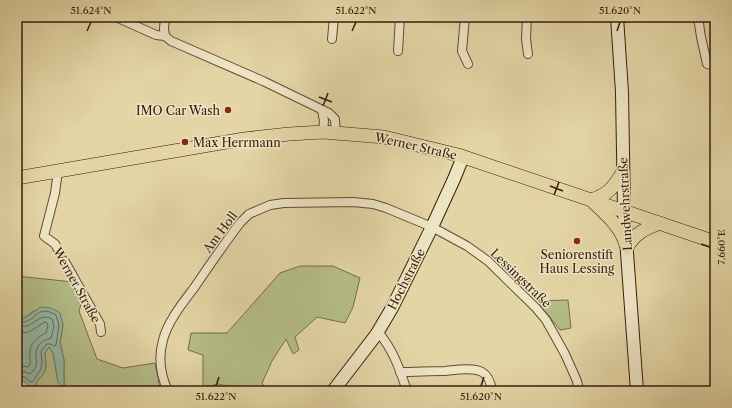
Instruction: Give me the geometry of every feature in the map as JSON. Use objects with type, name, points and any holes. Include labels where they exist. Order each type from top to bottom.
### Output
[{"type":"main road","name":"Landwehrstraße","points":[[621,18],[624,211],[637,391]]},
{"type":"main road","name":"Werner Straße","points":[[17,178],[244,139],[289,134],[323,132],[387,137],[463,157],[715,242]]},
{"type":"main road","name":"Hochstraße","points":[[333,391],[378,332],[392,308],[432,227],[463,157]]},
{"type":"main road","points":[[623,172],[609,191],[602,197],[591,200],[616,226],[627,247]]},
{"type":"main road","points":[[627,247],[631,240],[640,231],[660,224]]},
{"type":"street","points":[[116,17],[156,35],[165,36],[171,41],[263,81],[322,110],[335,118],[336,133]]},
{"type":"street","points":[[165,17],[165,36]]},
{"type":"street","points":[[332,39],[334,17]]},
{"type":"street","points":[[398,51],[400,17]]},
{"type":"street","points":[[465,17],[462,51],[468,64]]},
{"type":"street","points":[[527,17],[526,39],[528,54]]},
{"type":"street","points":[[698,17],[706,64],[715,66]]},
{"type":"street","points":[[322,110],[324,121],[323,132]]},
{"type":"street","name":"Werner Straße","points":[[58,171],[55,193],[44,236],[55,244],[100,324],[101,332]]},
{"type":"street","name":"Am Holl","points":[[168,391],[160,365],[161,350],[166,332],[184,301],[240,223],[249,214],[266,207],[284,203],[352,202],[373,204],[386,208],[432,227]]},
{"type":"street","name":"Lessingstraße","points":[[432,227],[462,243],[488,261],[536,308],[546,320],[565,354],[577,382],[579,391]]},
{"type":"street","points":[[378,332],[390,349],[408,391]]},
{"type":"street","points":[[400,372],[477,370],[488,378],[492,391]]},
{"type":"green space","points":[[300,266],[333,266],[360,278],[353,307],[345,323],[317,317],[295,337],[299,350],[293,354],[286,339],[272,361],[262,383],[268,391],[237,391],[236,388],[218,384],[203,388],[203,355],[188,350],[191,333],[227,333],[280,273]]},
{"type":"green space","points":[[17,276],[73,282],[82,301],[79,311],[97,359],[123,368],[155,363],[160,388],[162,391],[66,391],[64,386],[64,360],[60,342],[63,325],[34,311],[24,318],[17,318]]},
{"type":"green space","points":[[568,300],[571,328],[560,330],[535,301]]},
{"type":"green space","points":[[49,347],[53,353],[58,382],[62,386],[62,391],[35,391],[37,381],[45,370],[45,353]]},
{"type":"water","points":[[41,307],[51,308],[60,313],[63,325],[60,342],[64,360],[64,386],[66,391],[61,391],[62,386],[58,382],[53,353],[49,347],[45,353],[45,370],[37,381],[35,391],[28,391],[27,384],[23,381],[17,380],[17,318],[24,318]]},
{"type":"place","name":"IMO Car Wash","points":[[228,110]]},
{"type":"place","name":"Max Herrmann","points":[[185,142]]},
{"type":"place","name":"Seniorenstift Haus Lessing","points":[[577,241]]}]
